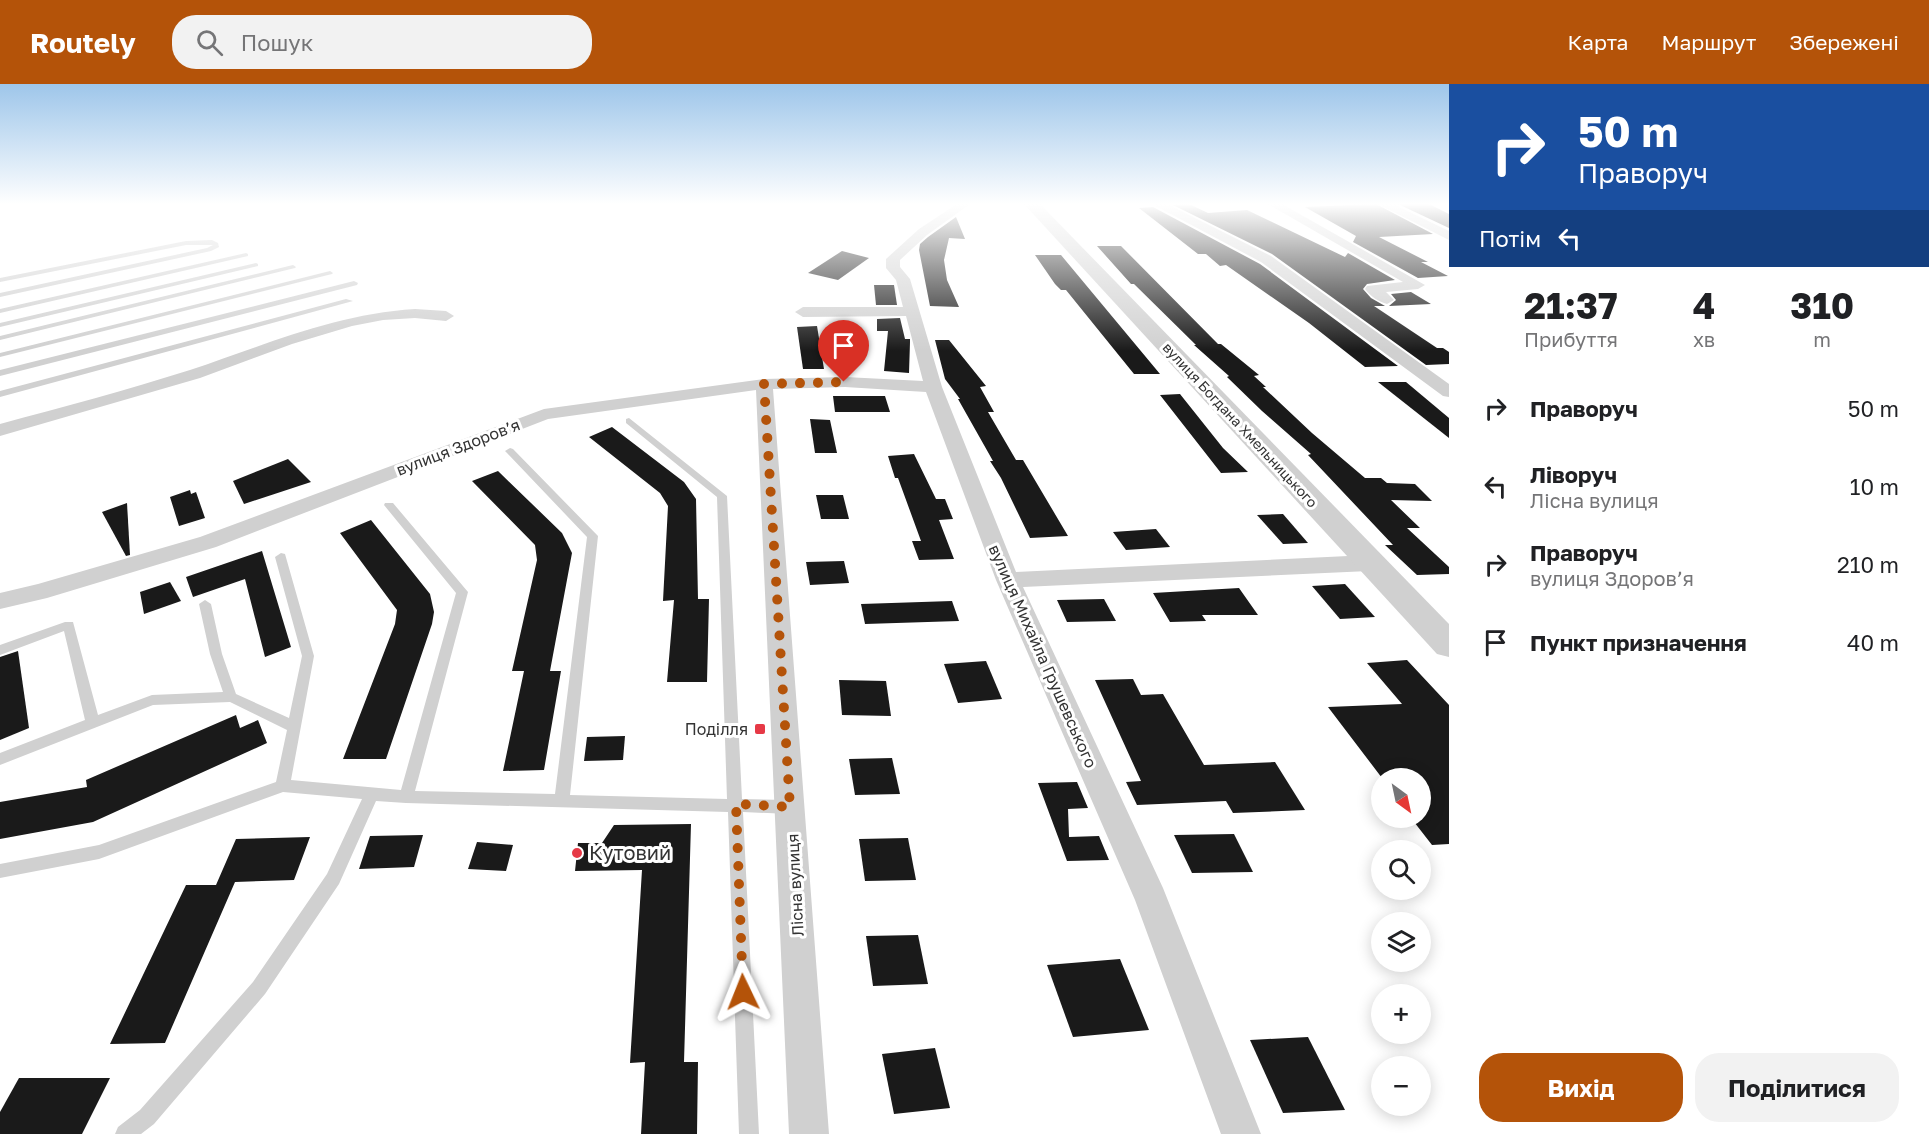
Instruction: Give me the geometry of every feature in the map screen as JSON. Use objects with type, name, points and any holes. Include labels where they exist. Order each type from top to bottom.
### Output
[{"type":"street","name":"вулиця Михайла Грушевського","points":[[899,253],[893,258],[893,268],[903,279],[933,387],[1008,580],[1151,899],[1241,1134]]},
{"type":"street","name":"вулиця Богдана Хмельницького","points":[[1078,253],[1448,644]]},
{"type":"street","points":[[1255,253],[1449,392]]},
{"type":"street","points":[[1361,253],[1418,285],[1372,290],[1387,300]]},
{"type":"street","points":[[803,312],[913,311]]},
{"type":"street","points":[[0,430],[194,374],[333,327],[422,312],[446,315]]},
{"type":"street","name":"вулиця Здоровʼя","points":[[0,601],[39,592],[208,542],[544,414],[764,384],[844,382],[933,387]]},
{"type":"street","name":"Лісна вулиця","points":[[764,384],[809,1134]]},
{"type":"street","points":[[1008,580],[1369,563]]},
{"type":"lane","points":[[0,280],[136,253]]},
{"type":"lane","points":[[0,295],[195,253]]},
{"type":"lane","points":[[0,311],[246,255]]},
{"type":"lane","points":[[0,325],[256,265]]},
{"type":"lane","points":[[0,338],[293,267]]},
{"type":"lane","points":[[0,356],[330,273]]},
{"type":"lane","points":[[0,373],[354,283]]},
{"type":"lane","points":[[0,393],[349,301]]},
{"type":"lane","points":[[629,421],[722,496],[749,1134]]},
{"type":"lane","points":[[510,451],[593,536],[562,801]]},
{"type":"lane","points":[[389,505],[462,592],[406,797]]},
{"type":"lane","points":[[281,557],[308,656],[283,786]]},
{"type":"lane","points":[[205,604],[216,654],[231,697]]},
{"type":"lane","points":[[0,650],[69,625],[93,723]]},
{"type":"lane","points":[[0,759],[152,700],[231,697],[294,727]]},
{"type":"lane","points":[[0,871],[99,852],[283,786],[406,797],[790,807]]},
{"type":"lane","points":[[125,1134],[147,1117],[259,988],[333,879],[372,794]]},
{"type":"building","points":[[839,253],[869,258],[838,280],[808,273]]},
{"type":"building","points":[[920,253],[946,253],[944,260],[947,280],[959,307],[930,306]]},
{"type":"building","points":[[1103,253],[1128,253],[1218,344],[1221,344],[1259,375],[1254,376],[1266,387],[1263,387],[1365,478],[1381,478],[1387,483],[1415,484],[1432,501],[1391,500],[1420,528],[1407,528],[1449,567],[1449,574],[1417,575],[1385,545],[1393,545],[1308,455],[1311,454],[1262,411],[1227,377],[1229,376],[1194,345],[1196,345],[1134,284],[1131,284]]},
{"type":"building","points":[[1239,253],[1260,264],[1398,366],[1365,367],[1309,323],[1226,265],[1220,266],[1206,254],[1198,254]]},
{"type":"building","points":[[1270,253],[1337,253],[1345,257],[1348,253],[1395,280],[1367,284],[1363,289],[1371,298],[1385,306],[1374,306],[1437,348],[1443,348],[1449,352],[1449,364],[1426,365]]},
{"type":"building","points":[[1373,253],[1410,253],[1428,262],[1421,262],[1448,276],[1418,278]]},
{"type":"building","points":[[1035,255],[1061,255],[1160,374],[1134,374],[1066,290],[1061,290],[1055,284]]},
{"type":"building","points":[[874,285],[894,285],[897,305],[876,305]]},
{"type":"building","points":[[1411,292],[1431,304],[1389,306],[1396,300],[1391,294]]},
{"type":"building","points":[[900,318],[905,339],[910,339],[909,373],[884,371],[888,331],[877,331],[877,319]]},
{"type":"building","points":[[817,326],[824,369],[803,369],[797,327]]},
{"type":"building","points":[[935,340],[949,340],[986,386],[980,387],[994,412],[988,412],[1016,460],[1023,460],[1068,536],[1030,538],[1001,478],[990,461],[993,461],[958,399],[960,399],[945,379]]},
{"type":"building","points":[[1378,382],[1406,382],[1449,418],[1449,438]]},
{"type":"building","points":[[1180,394],[1223,448],[1248,472],[1221,473],[1160,395]]},
{"type":"building","points":[[833,396],[885,396],[890,412],[835,412]]},
{"type":"building","points":[[810,419],[830,420],[837,453],[815,453]]},
{"type":"building","points":[[612,427],[684,482],[696,499],[698,599],[709,599],[707,682],[667,682],[674,600],[663,601],[668,506],[660,493],[589,437]]},
{"type":"building","points":[[914,454],[936,499],[945,499],[953,519],[939,520],[954,559],[919,560],[912,541],[921,541],[888,456]]},
{"type":"building","points":[[288,459],[311,482],[244,504],[233,481]]},
{"type":"building","points":[[498,471],[562,533],[572,553],[550,671],[561,671],[544,770],[503,771],[524,671],[512,671],[537,560],[535,545],[472,481]]},
{"type":"building","points":[[190,490],[191,494],[196,492],[205,518],[179,526],[170,497]]},
{"type":"building","points":[[816,495],[843,495],[849,519],[821,519]]},
{"type":"building","points":[[127,503],[130,555],[126,556],[102,512]]},
{"type":"building","points":[[1283,514],[1308,543],[1283,544],[1257,515]]},
{"type":"building","points":[[371,520],[430,594],[434,612],[432,624],[386,759],[343,759],[395,624],[397,610],[340,533]]},
{"type":"building","points":[[1156,529],[1170,547],[1126,550],[1113,532]]},
{"type":"building","points":[[262,551],[291,647],[265,657],[245,579],[193,597],[186,577]]},
{"type":"building","points":[[844,561],[849,583],[810,585],[806,562]]},
{"type":"building","points":[[170,582],[181,601],[144,614],[140,592]]},
{"type":"building","points":[[1345,584],[1375,617],[1340,619],[1312,586]]},
{"type":"building","points":[[1239,588],[1258,615],[1202,615],[1206,621],[1170,622],[1153,593]]},
{"type":"building","points":[[1104,599],[1116,621],[1067,622],[1057,600]]},
{"type":"building","points":[[952,601],[959,621],[865,624],[861,604]]},
{"type":"building","points":[[18,651],[29,728],[0,740],[0,657]]},
{"type":"building","points":[[1407,660],[1449,705],[1449,844],[1432,845],[1431,840],[1428,840],[1419,828],[1431,828],[1431,768],[1374,768],[1328,707],[1402,704],[1367,663]]},
{"type":"building","points":[[986,661],[1002,699],[958,703],[944,664]]},
{"type":"building","points":[[1133,679],[1141,695],[1163,694],[1204,765],[1275,762],[1305,810],[1233,813],[1226,801],[1137,805],[1126,782],[1141,781],[1095,680]]},
{"type":"building","points":[[839,680],[886,681],[891,716],[842,715]]},
{"type":"building","points":[[236,715],[240,728],[258,720],[267,743],[93,822],[0,839],[0,802],[87,787],[86,780]]},
{"type":"building","points":[[625,736],[623,760],[584,761],[587,737]]},
{"type":"building","points":[[892,758],[900,794],[855,795],[849,759]]},
{"type":"building","points":[[1077,782],[1088,808],[1068,809],[1069,837],[1099,836],[1109,860],[1067,861],[1038,783]]},
{"type":"building","points":[[691,824],[684,1062],[698,1062],[697,1134],[641,1134],[645,1062],[630,1063],[642,870],[575,871],[578,843],[602,843],[614,825]]},
{"type":"building","points":[[1234,834],[1253,872],[1192,873],[1174,835]]},
{"type":"building","points":[[423,835],[414,867],[359,869],[370,836]]},
{"type":"building","points":[[310,837],[294,880],[235,882],[165,1043],[110,1044],[186,885],[216,885],[236,839]]},
{"type":"building","points":[[908,838],[916,880],[865,881],[859,839]]},
{"type":"building","points":[[477,842],[513,845],[506,871],[468,869]]},
{"type":"building","points":[[918,935],[928,984],[873,986],[866,936]]},
{"type":"building","points":[[1120,959],[1149,1030],[1073,1037],[1047,965]]},
{"type":"building","points":[[1308,1037],[1345,1110],[1283,1113],[1250,1040]]},
{"type":"building","points":[[935,1048],[950,1108],[894,1114],[882,1054]]},
{"type":"building","points":[[19,1078],[110,1078],[82,1134],[0,1134],[0,1112]]},
{"type":"place","name":"Поділля","points":[[760,729]]},
{"type":"place","name":"Кутовий","points":[[577,853]]},
{"type":"route","points":[[743,992],[736,804],[790,807],[764,384],[844,382]]}]
